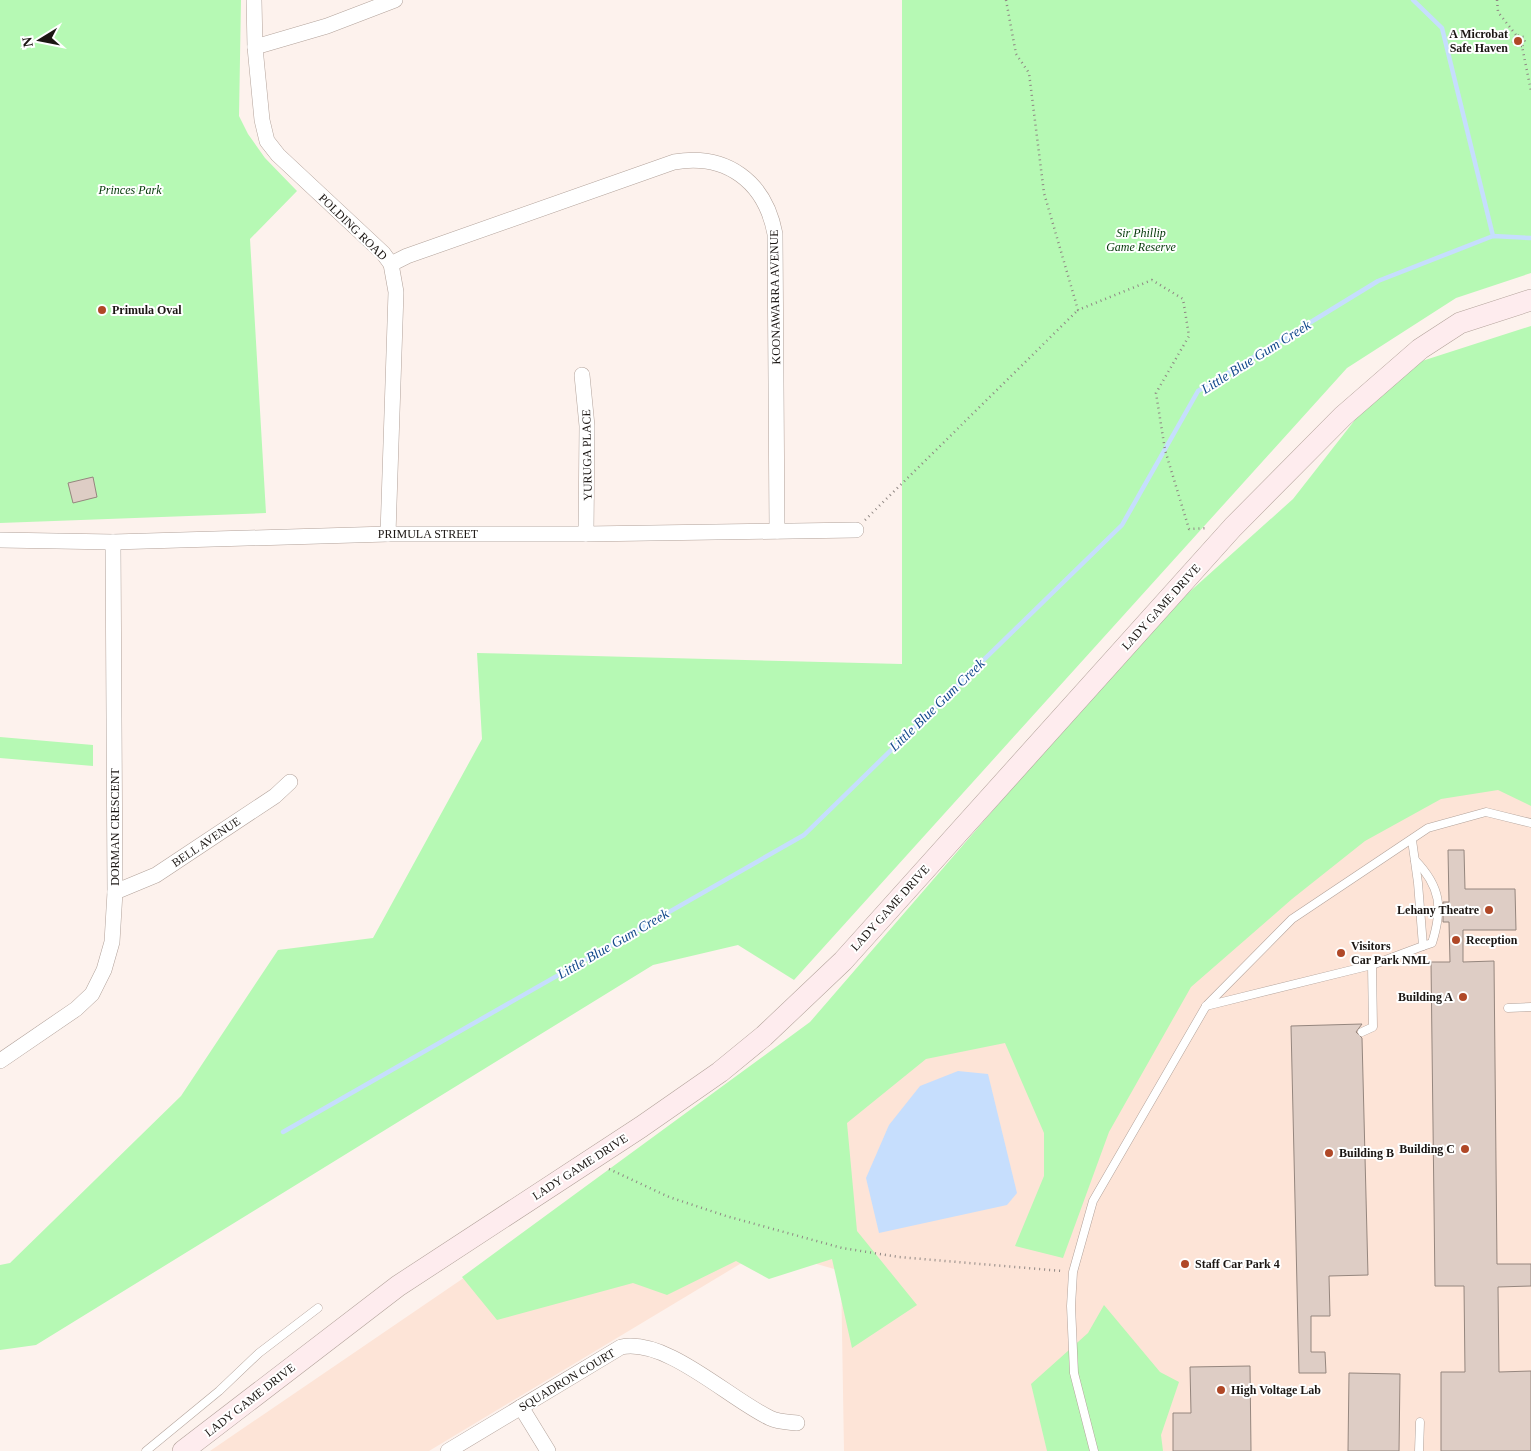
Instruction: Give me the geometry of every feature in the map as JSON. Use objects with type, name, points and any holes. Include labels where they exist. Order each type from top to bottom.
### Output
[{"type":"main road","name":"LADY GAME DRIVE","points":[[184,1451],[398,1286],[720,1072],[764,1036],[843,961],[1233,527],[1343,416],[1420,349],[1460,323],[1531,300]]},
{"type":"street","name":"POLDING ROAD","points":[[254,0],[255,47],[262,120],[267,141],[278,155],[383,253],[391,264],[396,292],[388,534]]},
{"type":"street","points":[[255,47],[326,26],[396,0]]},
{"type":"street","name":"KOONAWARRA AVENUE","points":[[391,264],[406,256],[674,162],[699,160],[713,162],[746,179],[762,196],[768,208],[775,234],[777,531]]},
{"type":"street","name":"YURUGA PLACE","points":[[582,375],[588,426],[586,534]]},
{"type":"street","name":"PRIMULA STREET","points":[[0,540],[113,542],[388,534],[586,534],[856,530]]},
{"type":"street","name":"DORMAN CRESCENT","points":[[0,1061],[76,1009],[92,994],[104,970],[112,942],[115,892],[113,542]]},
{"type":"street","name":"BELL AVENUE","points":[[115,892],[156,875],[275,796],[290,782]]},
{"type":"street","name":"SQUADRON COURT","points":[[448,1451],[621,1348],[632,1345],[660,1351],[772,1419],[797,1424]]},
{"type":"street","points":[[521,1407],[548,1451]]},
{"type":"lane","points":[[1094,1451],[1074,1374],[1071,1306],[1073,1272],[1094,1201],[1206,1006],[1292,919],[1368,866],[1412,840],[1428,828],[1486,812],[1531,823]]},
{"type":"lane","points":[[1412,840],[1423,946]]},
{"type":"lane","points":[[1206,1006],[1372,965],[1432,943],[1437,926],[1437,892],[1428,874],[1415,860]]},
{"type":"lane","points":[[1362,1032],[1373,1027],[1372,965]]},
{"type":"lane","points":[[1508,1008],[1531,1007]]},
{"type":"lane","points":[[146,1451],[219,1390],[259,1353],[318,1308]]},
{"type":"lane","points":[[1419,1451],[1420,1422]]},
{"type":"path","points":[[1006,0],[1016,54],[1029,73],[1044,193],[1078,310]]},
{"type":"path","points":[[1496,0],[1498,12],[1516,35],[1524,37],[1525,42],[1522,46],[1531,91]]},
{"type":"path","points":[[1516,35],[1513,42],[1517,46],[1522,46]]},
{"type":"path","points":[[856,530],[1078,310],[1152,280],[1183,299],[1189,336],[1156,393],[1165,450],[1189,529],[1233,527]]},
{"type":"path","points":[[591,1159],[669,1197],[726,1216],[842,1248],[899,1257],[1073,1272]]},
{"type":"shaded area","points":[[1531,696],[1531,1451],[844,1451],[841,1271],[765,1249],[429,1451],[210,1451],[512,1245]]},
{"type":"green space","name":"Princes Park","points":[[0,0],[241,0],[239,116],[248,134],[265,158],[297,191],[250,239],[266,513],[0,523]]},
{"type":"green space","name":"Sir Phillip Game Reserve","points":[[902,0],[1531,0],[1531,273],[1456,298],[1347,368],[794,980],[738,945],[653,965],[36,1345],[0,1350],[0,1265],[10,1263],[181,1096],[278,950],[373,938],[482,739],[477,653],[902,664]]},
{"type":"green space","points":[[1531,326],[1531,806],[1498,790],[1441,799],[1365,841],[1292,899],[1191,987],[1109,1132],[1063,1258],[1015,1246],[1044,1176],[1044,1133],[1005,1043],[926,1059],[847,1123],[857,1231],[917,1305],[852,1348],[832,1259],[769,1279],[736,1261],[667,1295],[633,1283],[497,1320],[462,1277],[810,1022],[1156,622],[1293,499],[1394,370]]},
{"type":"green space","points":[[0,737],[93,745],[93,766],[0,758]]},
{"type":"green space","points":[[1104,1305],[1160,1372],[1179,1382],[1161,1435],[1163,1451],[1047,1451],[1031,1384],[1088,1333]]},
{"type":"water","points":[[958,1071],[988,1074],[1017,1193],[1007,1205],[879,1233],[866,1178],[889,1125],[920,1086]]},
{"type":"building","points":[[93,477],[97,497],[73,503],[68,483]]},
{"type":"building","points":[[1448,850],[1464,850],[1465,889],[1515,889],[1516,930],[1463,930],[1463,962],[1494,961],[1497,1264],[1531,1264],[1531,1286],[1498,1287],[1499,1372],[1531,1371],[1531,1451],[1441,1451],[1441,1372],[1465,1372],[1464,1286],[1435,1286],[1431,962],[1450,962],[1449,922],[1443,922],[1443,902],[1449,902]]},
{"type":"building","name":"Building B","points":[[1362,1024],[1356,1032],[1362,1038],[1368,1275],[1329,1276],[1330,1316],[1311,1316],[1311,1352],[1325,1352],[1326,1373],[1299,1373],[1291,1026]]},
{"type":"building","name":"High Voltage Lab","points":[[1250,1366],[1251,1451],[1173,1451],[1173,1413],[1191,1413],[1190,1367]]},
{"type":"building","points":[[1349,1373],[1400,1374],[1399,1451],[1348,1451]]},
{"type":"waterway","points":[[1413,0],[1442,28],[1493,236]]},
{"type":"waterway","name":"Little Blue Gum Creek","points":[[283,1132],[804,835],[1122,525],[1198,391],[1378,281],[1493,236],[1531,238]]},
{"type":"place","name":"A Microbat Safe Haven","points":[[1518,41]]},
{"type":"place","name":"Primula Oval","points":[[102,310]]},
{"type":"place","name":"Lehany Theatre","points":[[1489,910]]},
{"type":"place","name":"Reception","points":[[1456,940]]},
{"type":"place","name":"Visitors Car Park NML","points":[[1341,953]]},
{"type":"place","name":"Building A","points":[[1463,997]]},
{"type":"place","name":"Building C","points":[[1465,1149]]},
{"type":"place","name":"Building B","points":[[1329,1153]]},
{"type":"place","name":"Staff Car Park 4","points":[[1185,1264]]},
{"type":"place","name":"High Voltage Lab","points":[[1221,1390]]}]
